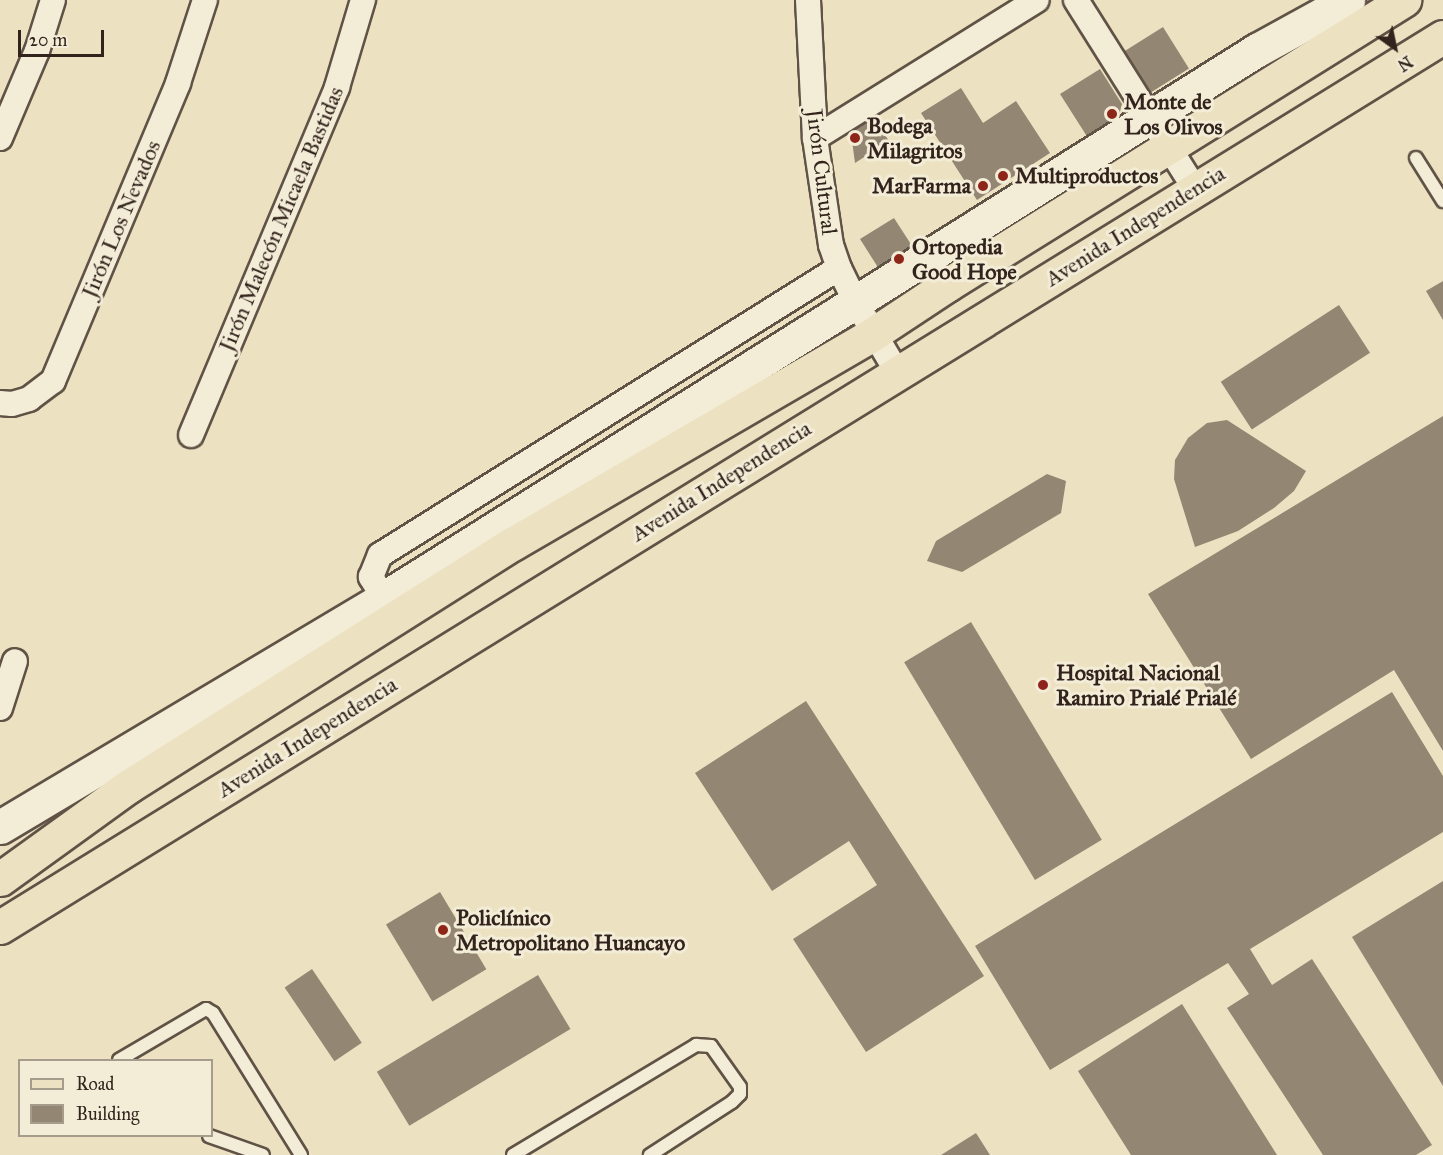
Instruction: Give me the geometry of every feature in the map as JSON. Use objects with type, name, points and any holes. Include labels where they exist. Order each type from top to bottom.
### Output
[{"type":"main road","points":[[0,879],[129,786],[513,543],[873,334],[947,285],[1404,0]]},
{"type":"main road","name":"Avenida Independencia","points":[[0,927],[1443,37]]},
{"type":"street","points":[[0,138],[37,51],[53,0]]},
{"type":"street","name":"Jirón Los Nevados","points":[[0,403],[12,404],[29,399],[53,381],[178,83],[205,0]]},
{"type":"street","name":"Jirón Malecón Micaela Bastidas","points":[[191,435],[337,87],[363,0]]},
{"type":"street","name":"Jirón Cultural","points":[[808,0],[815,138],[831,244],[855,302],[897,372]]},
{"type":"street","points":[[815,138],[1038,0]]},
{"type":"street","points":[[1076,0],[1195,189]]},
{"type":"street","points":[[0,827],[384,598],[809,334],[855,302],[1257,50],[1348,0]]},
{"type":"street","points":[[384,598],[371,577],[380,555],[839,268]]},
{"type":"street","points":[[0,708],[15,662]]},
{"type":"lane","points":[[1416,158],[1443,201]]},
{"type":"lane","points":[[121,1059],[206,1009],[213,1013],[301,1155]]},
{"type":"lane","points":[[513,1155],[696,1045],[711,1046],[740,1087],[740,1094],[732,1102],[650,1155]]},
{"type":"lane","points":[[211,1137],[263,1155]]},
{"type":"building","points":[[1163,27],[1189,69],[1150,93],[1124,51]]},
{"type":"building","points":[[1100,69],[1122,104],[1118,119],[1088,138],[1060,94]]},
{"type":"building","points":[[961,88],[983,123],[1016,101],[1050,153],[977,200],[921,113]]},
{"type":"building","points":[[871,113],[889,141],[855,163],[850,126]]},
{"type":"building","points":[[894,218],[916,252],[879,269],[860,239]]},
{"type":"building","points":[[1443,281],[1443,320],[1426,291]]},
{"type":"building","points":[[1339,305],[1370,353],[1252,430],[1221,382]]},
{"type":"building","points":[[1443,416],[1443,751],[1394,670],[1251,759],[1148,594]]},
{"type":"building","points":[[1227,420],[1306,471],[1294,491],[1274,508],[1238,531],[1195,547],[1174,479],[1175,460],[1188,438],[1207,423]]},
{"type":"building","points":[[1047,474],[1066,481],[1061,513],[962,572],[927,561],[936,541]]},
{"type":"building","points":[[971,622],[1102,840],[1035,880],[904,662]]},
{"type":"building","points":[[1392,692],[1443,776],[1443,832],[1250,949],[1272,985],[1312,959],[1432,1145],[1416,1155],[1323,1155],[1227,1008],[1249,994],[1228,963],[1050,1070],[975,946]]},
{"type":"building","points":[[806,701],[984,976],[866,1052],[793,939],[877,885],[849,841],[772,891],[695,773]]},
{"type":"building","points":[[1443,881],[1443,1086],[1352,937]]},
{"type":"building","points":[[440,892],[486,969],[432,1002],[386,924]]},
{"type":"building","points":[[312,969],[362,1043],[334,1061],[285,987]]},
{"type":"building","points":[[538,975],[570,1029],[409,1126],[377,1072]]},
{"type":"building","points":[[1182,1004],[1277,1155],[1131,1155],[1078,1071]]},
{"type":"building","points":[[976,1133],[990,1155],[941,1155]]},
{"type":"place","name":"Monte de Los Olivos","points":[[1112,114]]},
{"type":"place","name":"Bodega Milagritos","points":[[855,138]]},
{"type":"place","name":"Multiproductos","points":[[1003,176]]},
{"type":"place","name":"MarFarma","points":[[983,186]]},
{"type":"place","name":"Ortopedia Good Hope","points":[[899,259]]},
{"type":"place","name":"Hospital Nacional Ramiro Prialé Prialé","points":[[1043,685]]},
{"type":"place","name":"Policlínico Metropolitano Huancayo","points":[[443,930]]}]
